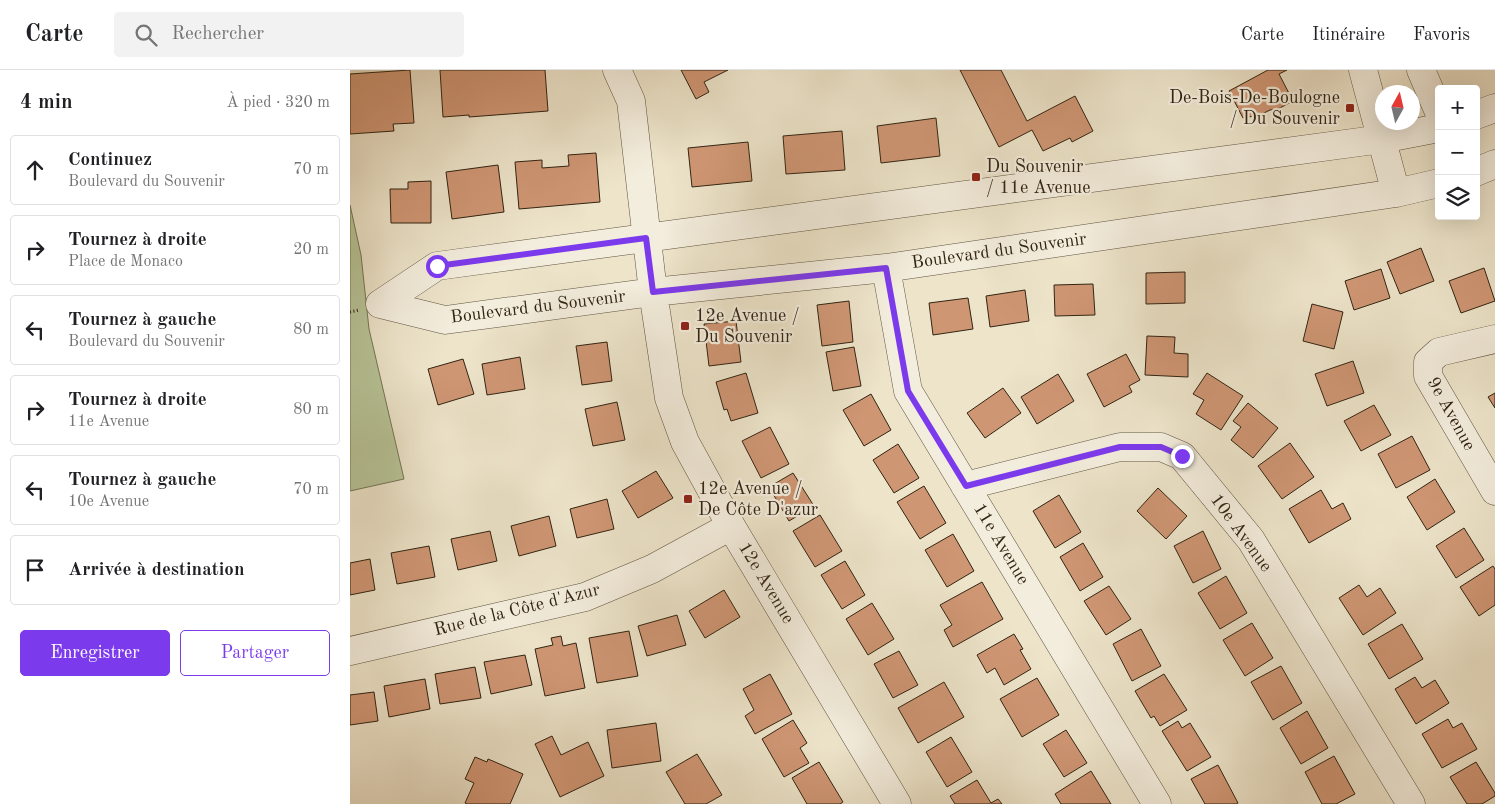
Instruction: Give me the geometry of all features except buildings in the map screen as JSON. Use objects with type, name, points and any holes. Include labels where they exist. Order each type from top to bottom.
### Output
[{"type":"street","name":"12e Avenue","points":[[617,70],[631,101],[646,238],[669,398],[685,442],[731,526],[897,804]]},
{"type":"street","points":[[1363,70],[1396,193]]},
{"type":"street","points":[[1421,70],[1435,103]]},
{"type":"street","points":[[1480,114],[1495,108]]},
{"type":"street","name":"Boulevard du Souvenir","points":[[1435,129],[1382,139],[437,266],[380,304],[445,320],[653,292],[886,268],[1396,193],[1435,184]]},
{"type":"street","points":[[1480,170],[1495,164]]},
{"type":"street","name":"11e Avenue","points":[[886,268],[908,391],[1157,804]]},
{"type":"street","name":"9e Avenue","points":[[1495,339],[1439,352],[1428,362],[1428,376],[1495,491]]},
{"type":"street","name":"10e Avenue","points":[[966,486],[1120,447],[1161,447],[1182,456],[1251,540],[1411,804]]},
{"type":"street","name":"Rue de la Côte d'Azur","points":[[350,650],[585,597],[652,569],[731,526]]},
{"type":"green space","points":[[350,205],[361,255],[369,329],[404,479],[350,491]]},
{"type":"place","name":"De-Bois-De-Boulogne / Du Souvenir","points":[[1350,108]]},
{"type":"place","name":"Du Souvenir / 11e Avenue","points":[[976,177]]},
{"type":"place","name":"12e Avenue / Du Souvenir","points":[[685,326]]},
{"type":"place","name":"12e Avenue / De Côte D'azur","points":[[688,499]]},
{"type":"route","points":[[437,266],[646,238],[653,292],[886,268],[908,391],[966,486],[1120,447],[1161,447],[1182,456]]}]
